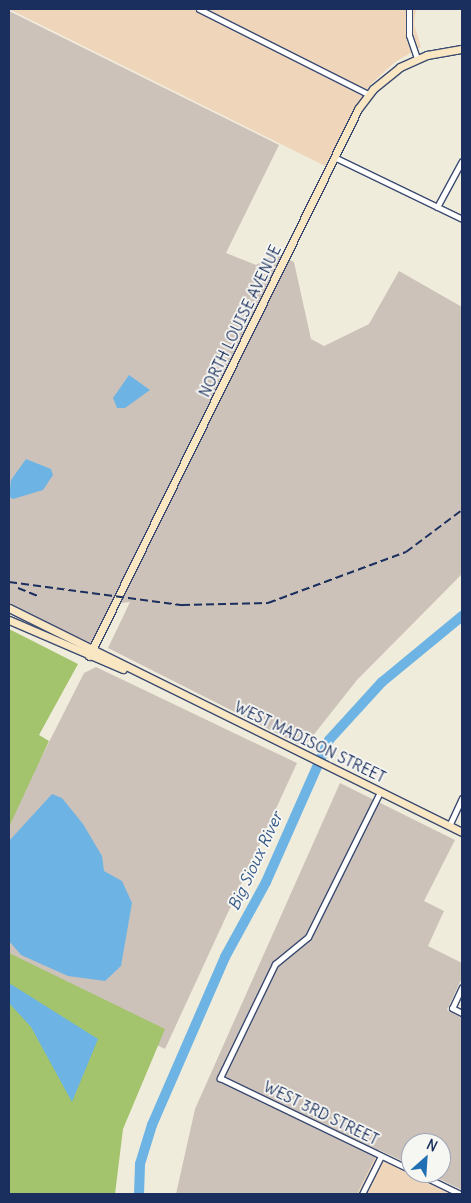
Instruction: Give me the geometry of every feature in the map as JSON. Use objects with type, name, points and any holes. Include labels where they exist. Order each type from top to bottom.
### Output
[{"type":"street","points":[[199,9],[368,94]]},
{"type":"street","points":[[409,9],[409,35],[417,58]]},
{"type":"street","name":"NORTH LOUISE AVENUE","points":[[88,656],[334,157],[368,94],[391,72],[417,58],[462,49]]},
{"type":"street","points":[[334,157],[462,219]]},
{"type":"street","points":[[437,207],[462,161]]},
{"type":"street","name":"WEST MADISON STREET","points":[[9,608],[93,648],[145,678],[462,832]]},
{"type":"street","name":"WEST MADISON STREET","points":[[9,620],[88,656],[145,678]]},
{"type":"street","name":"WEST 3RD STREET","points":[[380,792],[308,936],[275,964],[220,1078],[401,1165]]},
{"type":"street","points":[[449,826],[462,798]]},
{"type":"street","points":[[462,987],[452,1008],[462,1013]]},
{"type":"street","points":[[362,1194],[381,1156]]},
{"type":"street","points":[[437,1183],[460,1194]]},
{"type":"shaded area","points":[[9,9],[416,9],[414,24],[421,47],[395,62],[370,85],[325,166]]},
{"type":"shaded area","points":[[9,11],[279,145],[226,253],[256,265],[276,253],[294,262],[311,339],[324,346],[369,324],[399,271],[462,307],[462,574],[357,680],[304,747],[108,648],[130,602],[111,604],[91,643],[9,605]]},
{"type":"shaded area","points":[[96,667],[297,763],[165,1049],[9,973],[9,821],[84,673]]},
{"type":"shaded area","points":[[340,783],[455,840],[424,901],[444,911],[428,946],[462,963],[462,978],[447,1010],[462,1018],[462,1190],[448,1183],[451,1183],[451,1133],[401,1133],[401,1160],[379,1150],[357,1194],[176,1194],[195,1109]]},
{"type":"shaded area","points":[[375,1157],[401,1170],[401,1183],[428,1183],[450,1194],[357,1194]]},
{"type":"green space","points":[[9,629],[78,664],[39,735],[49,741],[9,827]]},
{"type":"green space","points":[[9,953],[165,1029],[123,1129],[115,1194],[9,1194]]},
{"type":"water","points":[[129,375],[150,390],[125,408],[117,408],[113,398]]},
{"type":"water","points":[[26,459],[51,469],[53,475],[43,490],[13,499],[9,497],[11,480]]},
{"type":"water","points":[[52,794],[62,798],[83,824],[102,856],[104,871],[122,881],[132,903],[121,966],[105,981],[68,976],[21,955],[9,941],[9,841]]},
{"type":"water","points":[[9,983],[98,1039],[72,1102],[31,1027],[9,1003]]},
{"type":"waterway","name":"Big Sioux River","points":[[139,1194],[140,1164],[152,1125],[225,957],[266,882],[329,740],[382,682],[462,616]]},
{"type":"railway","points":[[9,582],[182,605],[268,603],[406,552],[462,510]]},
{"type":"railway","points":[[18,588],[38,596]]}]
